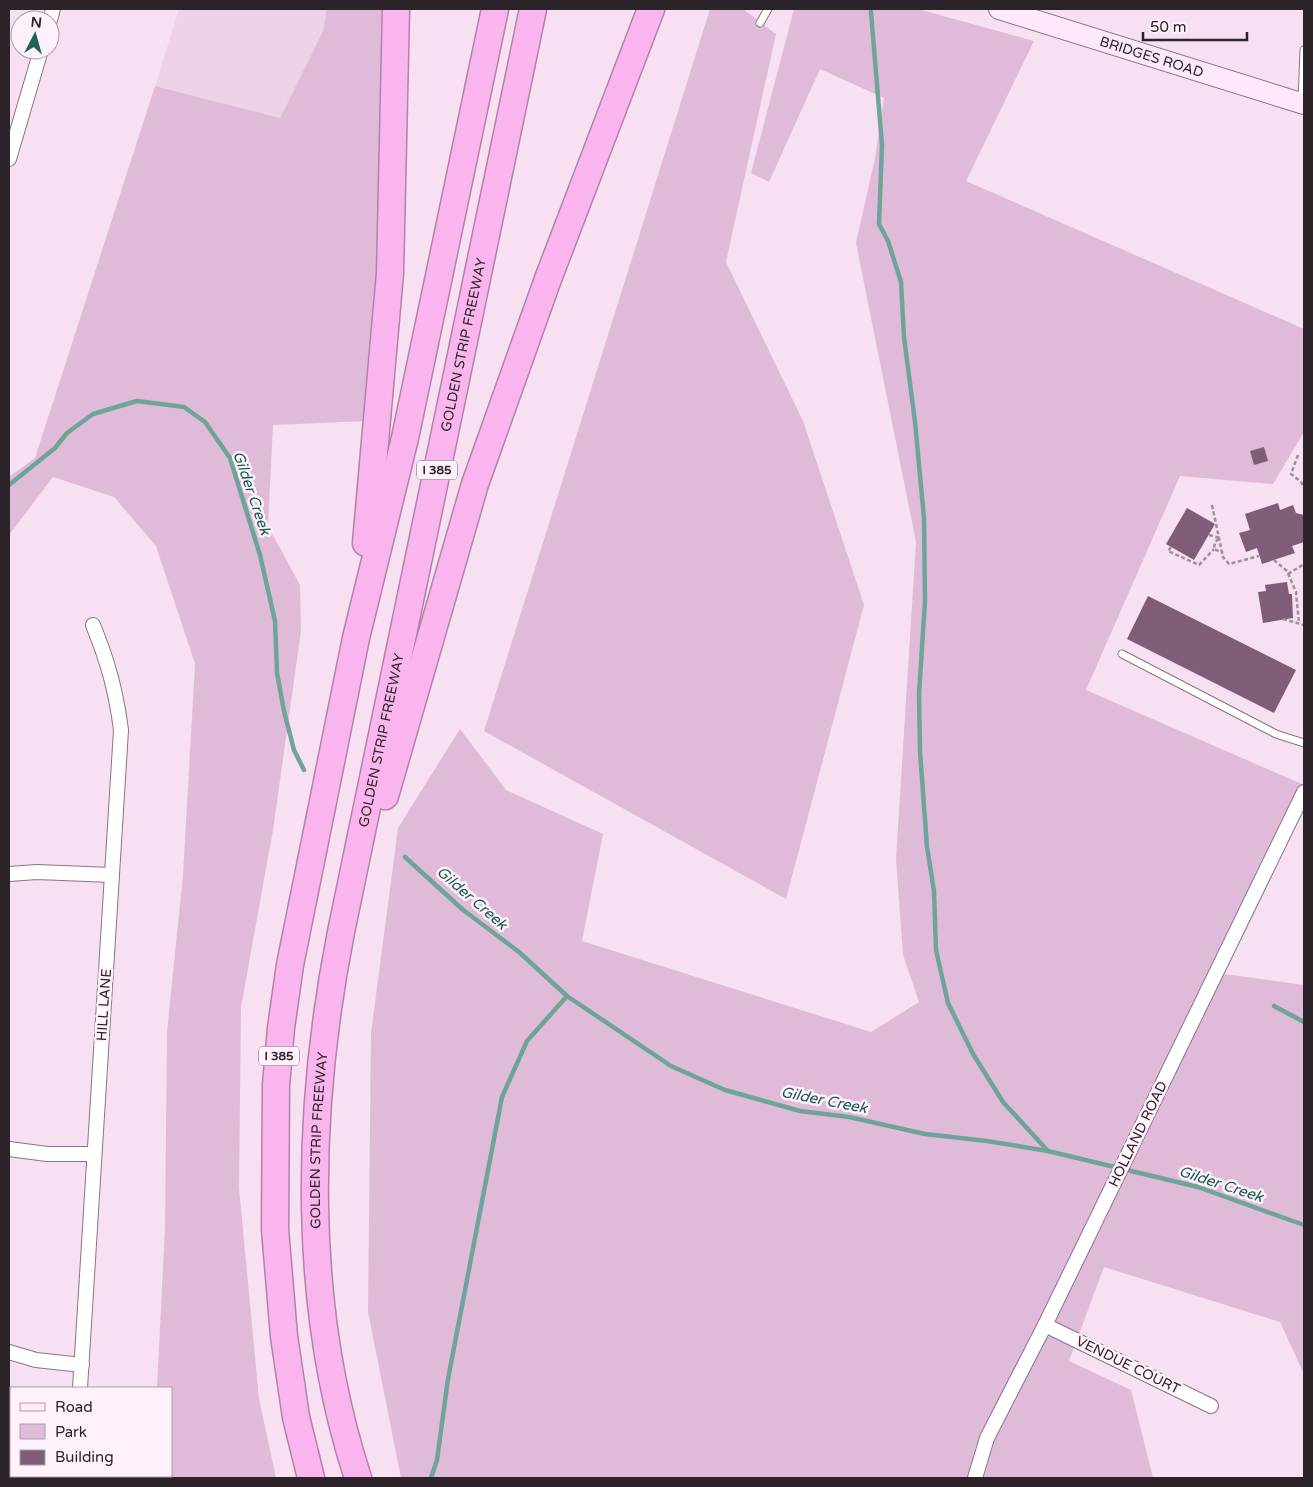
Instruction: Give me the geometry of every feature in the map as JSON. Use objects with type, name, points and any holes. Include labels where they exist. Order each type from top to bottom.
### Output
[{"type":"highway","points":[[356,638],[390,273],[396,9]]},
{"type":"highway","name":"I 385","points":[[311,1478],[296,1417],[284,1326],[275,1229],[276,1085],[290,965],[356,638],[405,438],[495,9]]},
{"type":"highway","name":"GOLDEN STRIP FREEWAY","points":[[358,1478],[333,1388],[321,1291],[316,1205],[316,1160],[323,1044],[341,932],[533,9]]},
{"type":"highway","points":[[341,932],[391,777],[475,484],[548,280],[651,9]]},
{"type":"main road","name":"BRIDGES ROAD","points":[[999,9],[1303,104]]},
{"type":"street","points":[[9,159],[38,60]]},
{"type":"street","name":"HILL LANE","points":[[80,1387],[121,730],[114,683],[93,625]]},
{"type":"street","name":"HOLLAND ROAD","points":[[975,1478],[987,1438],[1046,1325],[1304,792]]},
{"type":"street","points":[[9,874],[37,872],[112,875]]},
{"type":"street","points":[[9,1149],[47,1154],[94,1154]]},
{"type":"street","name":"VENDUE COURT","points":[[1046,1325],[1211,1406]]},
{"type":"street","points":[[9,1352],[36,1360],[82,1365]]},
{"type":"lane","points":[[760,23],[768,9]]},
{"type":"lane","points":[[1303,104],[1304,50]]},
{"type":"lane","points":[[1122,654],[1276,734],[1304,743]]},
{"type":"path","points":[[1298,454],[1291,474],[1301,482],[1304,488]]},
{"type":"path","points":[[1212,505],[1223,553],[1229,564],[1259,556]]},
{"type":"path","points":[[1209,535],[1220,538]]},
{"type":"path","points":[[1171,547],[1168,551],[1199,565],[1214,549],[1214,542],[1220,538]]},
{"type":"path","points":[[1214,549],[1223,553]]},
{"type":"path","points":[[1274,560],[1288,574],[1297,598],[1299,623]]},
{"type":"path","points":[[1288,574],[1304,564]]},
{"type":"path","points":[[1293,599],[1297,598]]},
{"type":"path","points":[[1283,619],[1304,625]]},
{"type":"shaded area","points":[[179,9],[327,9],[323,31],[280,118],[155,86]]},
{"type":"green space","points":[[327,9],[383,9],[383,181],[367,421],[273,425],[268,526],[300,585],[301,631],[273,830],[241,1007],[239,1188],[259,1399],[276,1478],[153,1478],[172,1477],[172,1387],[157,1387],[165,1228],[167,1032],[183,875],[195,664],[156,546],[114,497],[53,477],[9,535],[9,477],[35,458],[155,86],[280,118],[323,31]]},
{"type":"green space","points":[[710,9],[743,9],[776,34],[726,262],[803,421],[864,605],[786,899],[484,731]]},
{"type":"green space","points":[[794,9],[918,9],[1034,41],[966,181],[1304,329],[1304,432],[1273,484],[1180,476],[1086,690],[1304,785],[1304,802],[1217,973],[1304,985],[1304,1374],[1280,1322],[1104,1267],[1069,1361],[1131,1390],[1153,1478],[401,1478],[368,1312],[371,1033],[398,828],[460,729],[506,790],[603,834],[582,941],[871,1032],[919,1002],[903,955],[896,859],[916,542],[856,243],[875,158],[884,98],[820,69],[769,182],[751,173]]},
{"type":"building","points":[[1264,447],[1268,461],[1254,465],[1250,451]]},
{"type":"building","points":[[1278,503],[1280,510],[1293,505],[1296,513],[1304,515],[1304,542],[1292,546],[1295,553],[1262,564],[1257,548],[1246,552],[1239,533],[1250,530],[1245,514]]},
{"type":"building","points":[[1187,508],[1215,524],[1194,560],[1166,544]]},
{"type":"building","points":[[1287,582],[1289,594],[1292,594],[1293,618],[1263,623],[1258,592],[1266,591],[1265,585]]},
{"type":"building","points":[[1148,596],[1296,670],[1274,713],[1127,639]]},
{"type":"waterway","points":[[871,12],[882,145],[879,224],[888,241],[901,282],[904,337],[915,422],[924,518],[925,601],[919,694],[920,751],[927,847],[934,891],[936,950],[948,1003],[973,1054],[1003,1102],[1048,1151]]},
{"type":"waterway","name":"Gilder Creek","points":[[9,485],[55,448],[67,433],[93,414],[137,401],[184,407],[205,422],[230,458],[260,555],[275,621],[277,673],[284,711],[294,750],[304,770]]},
{"type":"waterway","name":"Gilder Creek","points":[[405,857],[462,909],[519,952],[567,996],[671,1066],[725,1090],[800,1111],[849,1117],[925,1134],[987,1141],[1048,1151],[1198,1187],[1304,1225]]},
{"type":"waterway","points":[[431,1478],[437,1460],[448,1379],[502,1097],[527,1041],[567,996]]},
{"type":"waterway","points":[[1274,1006],[1304,1022]]}]
